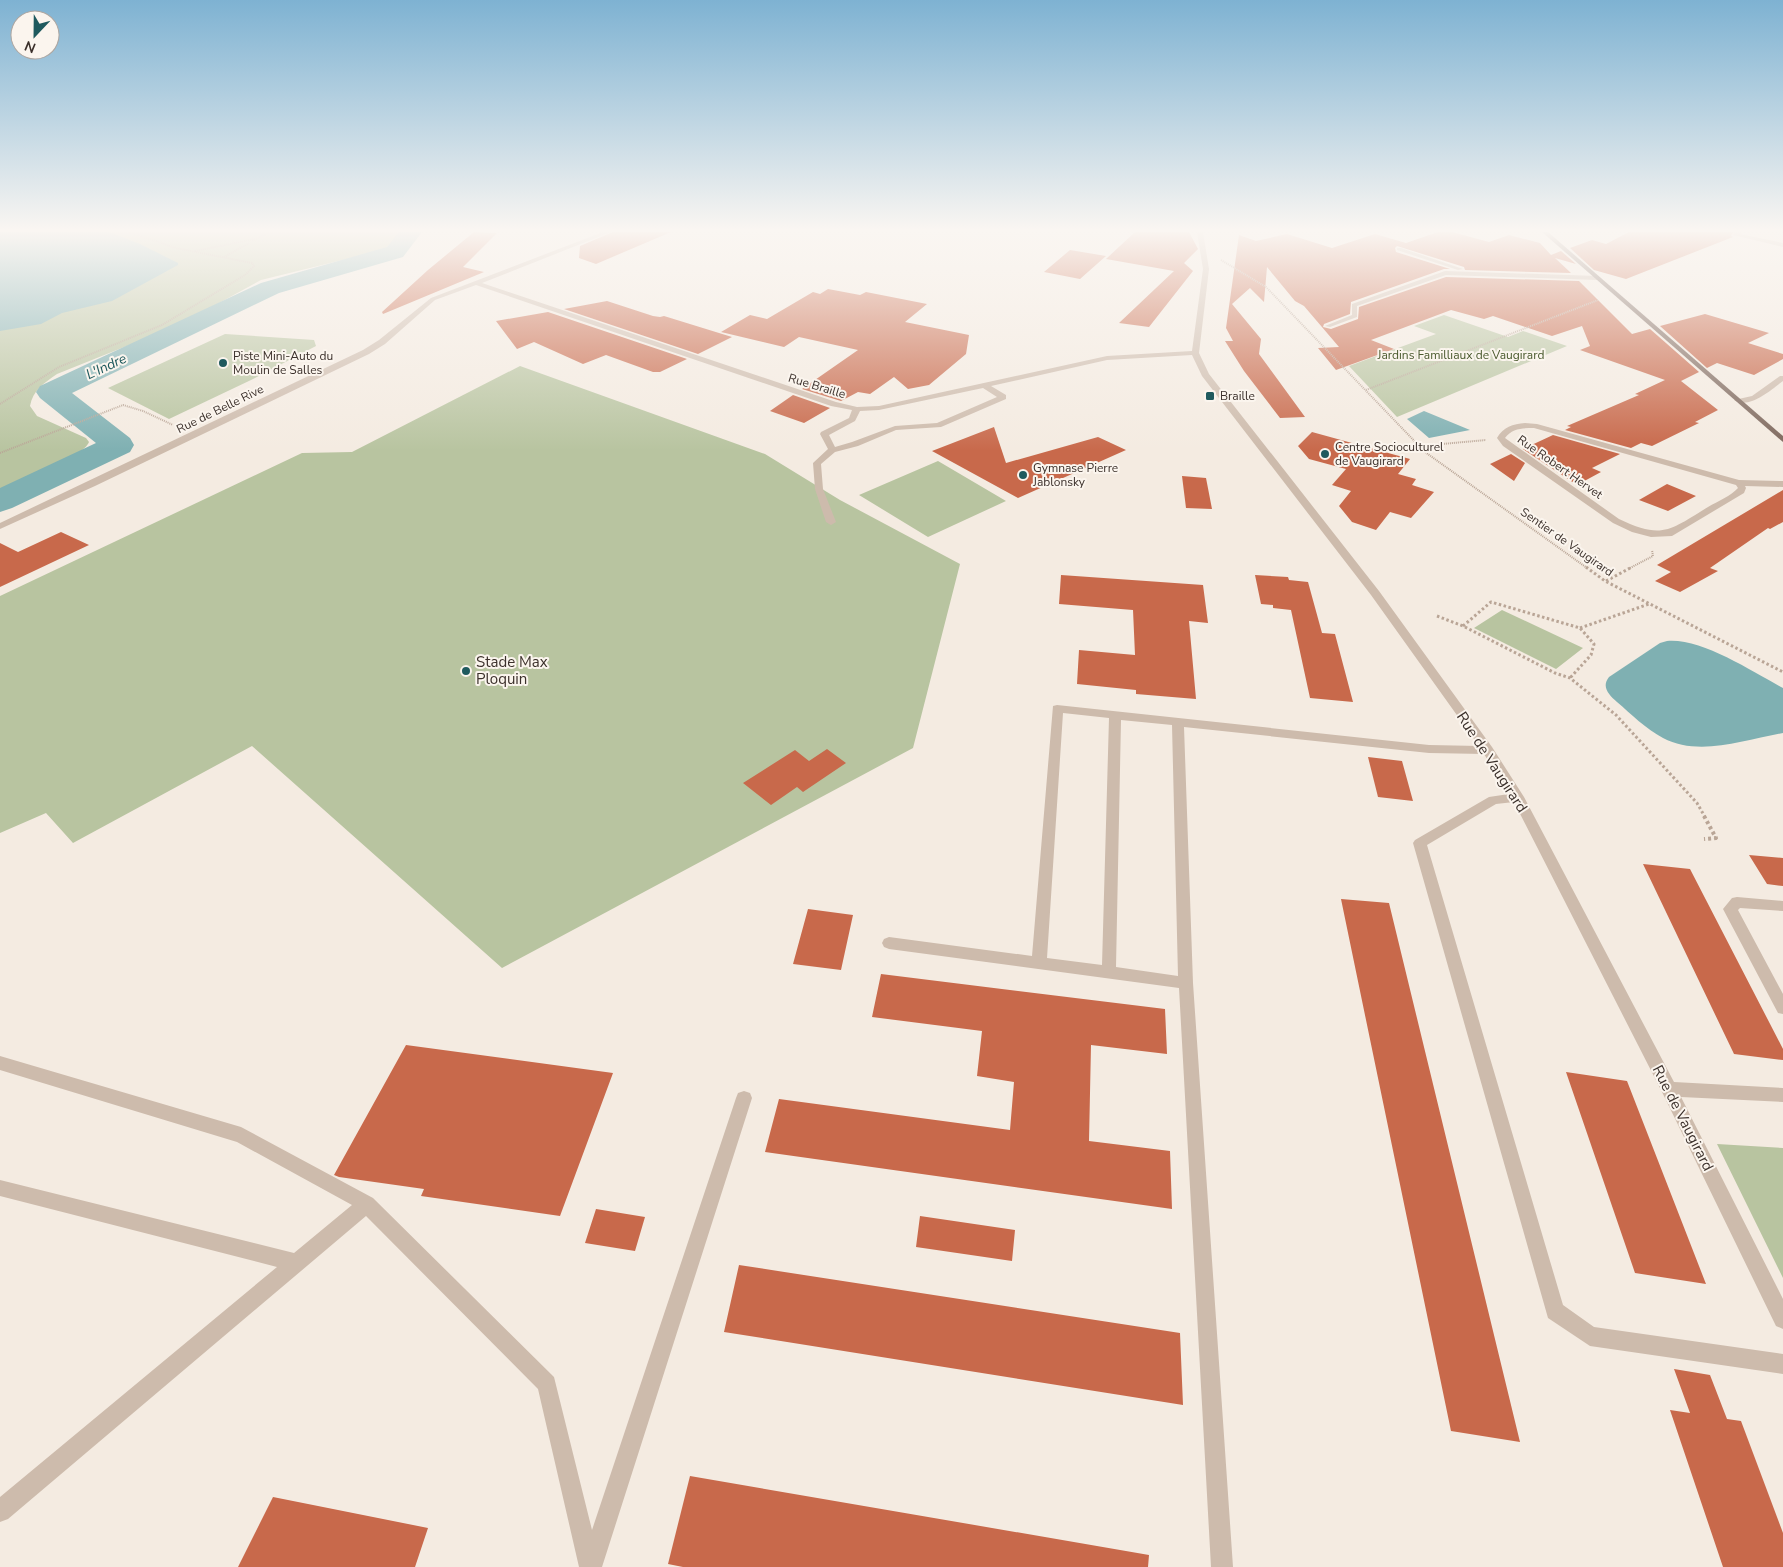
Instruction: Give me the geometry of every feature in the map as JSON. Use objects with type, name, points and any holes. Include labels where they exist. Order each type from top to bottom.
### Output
[{"type":"main road","points":[[1629,305],[1783,440]]},
{"type":"street","name":"Rue de Belle Rive","points":[[0,526],[76,492],[228,416],[366,352],[382,342],[426,305]]},
{"type":"street","name":"Rue Braille","points":[[542,305],[834,404],[857,409],[879,408],[1107,358],[1195,353]]},
{"type":"street","points":[[1195,353],[1201,305]]},
{"type":"street","points":[[1328,326],[1355,316],[1354,305]]},
{"type":"street","name":"Rue de Vaugirard","points":[[1195,353],[1205,374],[1375,593],[1488,750],[1518,797],[1669,1089],[1783,1319]]},
{"type":"street","points":[[1738,400],[1754,398],[1783,378]]},
{"type":"street","points":[[832,522],[819,489],[817,463],[832,450],[855,444],[895,428],[938,425],[1003,397],[984,385]]},
{"type":"street","points":[[832,450],[824,434],[852,419],[857,409]]},
{"type":"street","name":"Rue Robert Hervet","points":[[1739,483],[1742,488],[1741,491],[1672,533],[1651,534],[1635,530],[1616,521],[1506,444],[1501,438],[1505,431],[1519,426],[1544,427],[1739,483],[1783,484]]},
{"type":"street","points":[[1039,963],[1057,709],[1429,749],[1488,750]]},
{"type":"street","points":[[1109,972],[1115,716]]},
{"type":"street","points":[[1178,722],[1186,982],[1222,1567]]},
{"type":"street","points":[[1518,797],[1493,800],[1420,842],[1555,1311],[1590,1336],[1783,1364]]},
{"type":"street","points":[[1783,906],[1737,902],[1730,909],[1783,1008]]},
{"type":"street","points":[[889,943],[1186,982]]},
{"type":"street","points":[[0,1064],[241,1135],[367,1204],[548,1384],[591,1567]]},
{"type":"street","points":[[1669,1089],[1783,1095]]},
{"type":"street","points":[[591,1567],[744,1098]]},
{"type":"street","points":[[0,1188],[296,1264]]},
{"type":"street","points":[[0,1511],[367,1204]]},
{"type":"path","points":[[0,404],[59,367],[162,325],[194,305]]},
{"type":"path","name":"Sentier de Vaugirard","points":[[1284,305],[1420,446],[1530,528],[1605,581],[1783,672]]},
{"type":"path","points":[[1366,390],[1584,305]]},
{"type":"path","points":[[0,453],[123,405],[143,411],[174,426]]},
{"type":"path","points":[[1420,446],[1501,438]]},
{"type":"path","points":[[1605,581],[1653,556],[1651,534]]},
{"type":"path","points":[[1463,626],[1491,602],[1580,628],[1594,644],[1591,655],[1570,678]]},
{"type":"path","points":[[1580,628],[1649,604]]},
{"type":"path","points":[[1438,616],[1463,626],[1555,673],[1570,678],[1616,714],[1697,803],[1716,838],[1704,839]]},
{"type":"green space","points":[[0,305],[215,305],[179,325],[57,374],[43,384],[31,400],[30,406],[37,416],[86,438],[89,442],[75,455],[63,462],[0,490]]},
{"type":"green space","name":"Jardins Familliaux de Vaugirard","points":[[1444,315],[1508,337],[1523,331],[1567,346],[1397,417],[1349,366],[1436,334],[1414,326]]},
{"type":"green space","name":"Piste Mini-Auto du Moulin de Salles","points":[[225,334],[314,340],[316,346],[251,380],[169,419],[108,388]]},
{"type":"green space","name":"Stade Max Ploquin","points":[[520,366],[765,454],[840,500],[960,564],[913,748],[502,968],[252,746],[73,843],[46,813],[0,833],[0,596],[302,453],[352,452]]},
{"type":"green space","points":[[938,461],[1006,501],[928,537],[859,495]]},
{"type":"green space","points":[[1502,610],[1583,648],[1556,669],[1474,628]]},
{"type":"green space","points":[[1717,1144],[1783,1148],[1783,1278]]},
{"type":"water","points":[[0,305],[95,305],[62,313],[41,324],[0,331]]},
{"type":"water","points":[[1424,411],[1470,430],[1429,438],[1407,419]]},
{"type":"water","points":[[1681,641],[1711,650],[1783,688],[1783,733],[1737,743],[1707,747],[1677,744],[1663,738],[1645,726],[1611,697],[1607,691],[1606,684],[1609,677],[1660,643]]},
{"type":"building","points":[[390,305],[404,305],[383,314],[382,312]]},
{"type":"building","points":[[585,305],[620,305],[653,316],[664,316],[732,337],[698,354],[564,309]]},
{"type":"building","points":[[791,305],[926,305],[905,322],[969,335],[966,354],[929,385],[908,389],[894,377],[870,394],[858,392],[841,401],[802,389],[858,350],[799,337],[784,347],[721,332],[750,315],[767,319]]},
{"type":"building","points":[[1138,305],[1166,305],[1149,327],[1119,323]]},
{"type":"building","points":[[1229,305],[1233,305],[1261,339],[1259,354],[1305,417],[1280,418],[1244,371],[1225,341],[1233,341],[1226,328]]},
{"type":"building","points":[[1302,305],[1351,305],[1350,314],[1324,324],[1323,327],[1331,329],[1358,319],[1359,307],[1364,305],[1603,305],[1632,334],[1650,329],[1699,372],[1681,381],[1718,410],[1695,422],[1699,423],[1652,446],[1641,443],[1631,448],[1565,430],[1571,427],[1567,426],[1639,395],[1635,394],[1665,380],[1580,350],[1590,346],[1582,326],[1552,336],[1493,316],[1484,319],[1451,310],[1371,340],[1394,349],[1336,370],[1318,348],[1339,347]]},
{"type":"building","points":[[548,312],[687,359],[660,372],[653,372],[606,355],[583,364],[534,342],[517,349],[496,321]]},
{"type":"building","points":[[1705,314],[1769,333],[1748,343],[1783,354],[1783,359],[1754,375],[1717,363],[1707,368],[1660,326]]},
{"type":"building","points":[[793,395],[830,408],[804,423],[770,411]]},
{"type":"building","name":"Gymnase Pierre Jablonsky","points":[[994,427],[1006,463],[1098,437],[1126,450],[1018,498],[932,451]]},
{"type":"building","points":[[1312,432],[1410,459],[1398,474],[1416,479],[1412,485],[1434,492],[1411,518],[1390,512],[1376,530],[1352,522],[1339,506],[1351,491],[1332,485],[1346,469],[1309,459],[1298,446]]},
{"type":"building","points":[[1553,435],[1620,454],[1592,468],[1601,472],[1577,485],[1523,449]]},
{"type":"building","points":[[1511,454],[1525,463],[1514,481],[1490,464]]},
{"type":"building","points":[[1182,476],[1206,478],[1212,509],[1186,508]]},
{"type":"building","points":[[1667,484],[1696,496],[1668,511],[1639,500]]},
{"type":"building","points":[[1783,490],[1783,522],[1770,529],[1768,528],[1710,568],[1718,571],[1680,592],[1655,581],[1671,572],[1657,565]]},
{"type":"building","points":[[61,532],[89,545],[0,587],[0,543],[18,552]]},
{"type":"building","points":[[1061,575],[1203,585],[1208,623],[1189,621],[1196,699],[1136,694],[1136,690],[1077,684],[1079,650],[1135,655],[1133,610],[1059,604]]},
{"type":"building","points":[[1255,575],[1288,577],[1289,580],[1308,582],[1322,633],[1335,634],[1353,702],[1310,698],[1291,610],[1273,608],[1273,605],[1261,604]]},
{"type":"building","points":[[827,749],[846,763],[803,792],[797,787],[771,805],[743,783],[795,750],[809,761]]},
{"type":"building","points":[[1368,757],[1402,761],[1413,801],[1378,797]]},
{"type":"building","points":[[1749,855],[1783,858],[1783,886],[1767,884]]},
{"type":"building","points":[[1643,864],[1690,869],[1783,1049],[1783,1060],[1734,1054]]},
{"type":"building","points":[[1341,899],[1389,903],[1520,1442],[1451,1431]]},
{"type":"building","points":[[808,909],[853,915],[841,970],[793,964]]},
{"type":"building","points":[[881,974],[1165,1009],[1167,1054],[1091,1045],[1089,1141],[1170,1151],[1172,1209],[765,1152],[779,1099],[1010,1130],[1014,1082],[977,1076],[982,1031],[872,1017]]},
{"type":"building","points":[[406,1045],[613,1073],[560,1216],[421,1196],[424,1189],[334,1175]]},
{"type":"building","points":[[1566,1072],[1627,1081],[1706,1284],[1635,1273]]},
{"type":"building","points":[[596,1209],[645,1217],[635,1251],[585,1243]]},
{"type":"building","points":[[920,1216],[1015,1230],[1012,1261],[916,1247]]},
{"type":"building","points":[[739,1265],[1180,1333],[1183,1405],[724,1332]]},
{"type":"building","points":[[1674,1369],[1710,1375],[1727,1419],[1741,1421],[1783,1533],[1783,1567],[1723,1567],[1670,1410],[1690,1413]]},
{"type":"building","points":[[690,1476],[1149,1555],[1148,1567],[683,1567],[668,1564]]},
{"type":"building","points":[[273,1497],[428,1528],[415,1567],[238,1567]]},
{"type":"waterway","name":"L'Indre","points":[[0,501],[118,445],[51,392],[234,305]]},
{"type":"place","name":"Piste Mini-Auto du Moulin de Salles","points":[[223,363]]},
{"type":"place","name":"Braille","points":[[1210,396]]},
{"type":"place","name":"Centre Socioculturel de Vaugirard","points":[[1325,454]]},
{"type":"place","name":"Gymnase Pierre Jablonsky","points":[[1023,475]]},
{"type":"place","name":"Stade Max Ploquin","points":[[466,671]]}]
